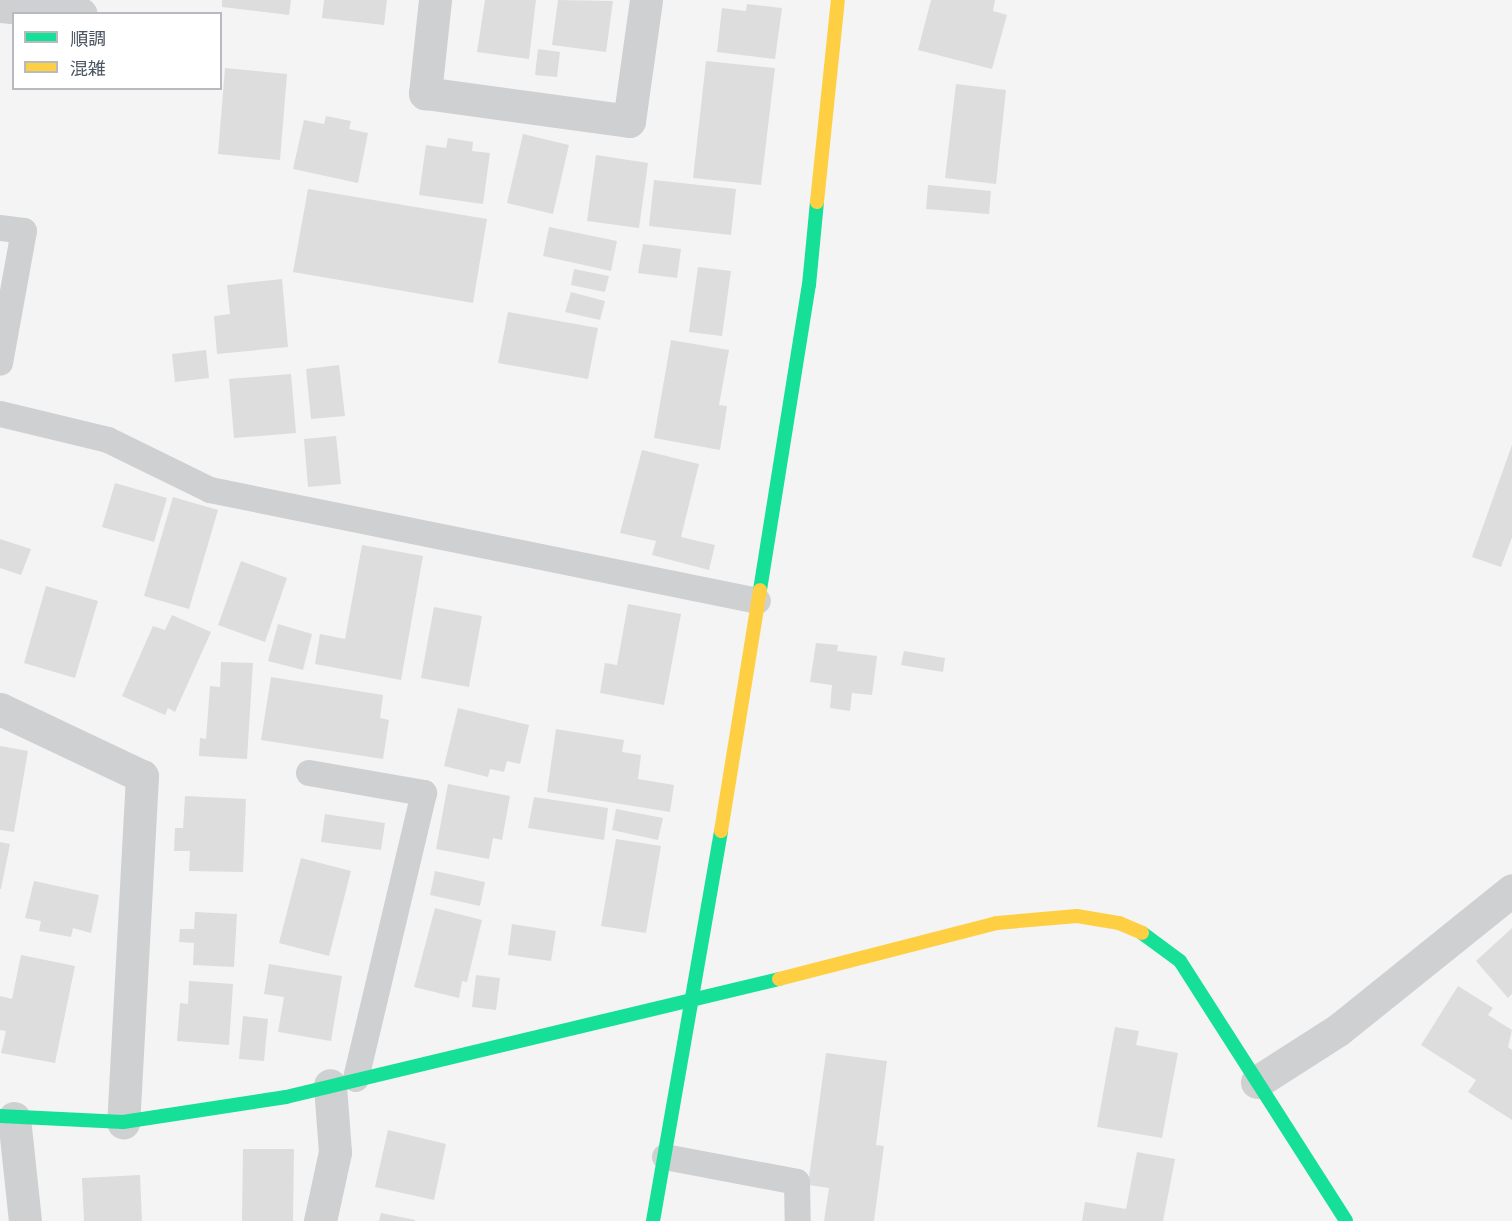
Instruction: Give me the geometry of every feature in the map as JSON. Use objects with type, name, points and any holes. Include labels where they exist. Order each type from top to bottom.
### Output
[{"type":"street","points":[[435,0],[425,93],[630,121],[646,0]]},
{"type":"street","points":[[653,1221],[809,285],[838,0]]},
{"type":"street","points":[[0,6],[61,12]]},
{"type":"street","points":[[0,709],[142,776],[123,1122]]},
{"type":"street","points":[[1257,1082],[1338,1030],[1512,890]]},
{"type":"street","points":[[25,1221],[7,1117],[123,1122],[286,1097],[690,1002],[997,923],[1077,916],[1119,923],[1152,938],[1180,961],[1346,1221]]},
{"type":"street","points":[[320,1221],[335,1152],[343,1082]]},
{"type":"lane","points":[[0,228],[24,231],[0,363]]},
{"type":"lane","points":[[0,414],[108,440],[210,490],[758,601]]},
{"type":"lane","points":[[309,773],[424,793],[343,1082]]},
{"type":"lane","points":[[665,1157],[797,1182],[798,1221]]},
{"type":"building","points":[[222,0],[291,0],[289,15],[222,7]]},
{"type":"building","points":[[324,0],[387,0],[384,25],[322,18]]},
{"type":"building","points":[[485,0],[536,0],[529,59],[477,52]]},
{"type":"building","points":[[558,0],[613,1],[606,52],[552,45]]},
{"type":"building","points":[[931,0],[995,0],[993,11],[1007,15],[992,69],[918,50]]},
{"type":"building","points":[[747,4],[782,8],[775,59],[717,52],[722,8],[746,11]]},
{"type":"building","points":[[538,49],[560,52],[557,77],[535,75]]},
{"type":"building","points":[[706,61],[775,68],[761,185],[693,178]]},
{"type":"building","points":[[225,68],[287,74],[280,160],[218,154]]},
{"type":"building","points":[[956,84],[1006,90],[996,184],[945,178]]},
{"type":"building","points":[[326,116],[351,121],[349,129],[368,133],[358,183],[293,169],[304,120],[324,124]]},
{"type":"building","points":[[523,134],[569,145],[553,214],[507,203]]},
{"type":"building","points":[[448,138],[473,142],[472,151],[490,153],[483,204],[419,195],[426,145],[446,148]]},
{"type":"building","points":[[596,155],[648,163],[639,228],[587,221]]},
{"type":"building","points":[[654,180],[736,189],[731,235],[649,226]]},
{"type":"building","points":[[928,185],[991,191],[989,214],[926,209]]},
{"type":"building","points":[[308,189],[487,219],[473,303],[293,272]]},
{"type":"building","points":[[549,227],[617,241],[611,271],[543,256]]},
{"type":"building","points":[[643,244],[681,249],[677,278],[638,273]]},
{"type":"building","points":[[698,267],[731,271],[722,336],[689,332]]},
{"type":"building","points":[[574,269],[609,276],[605,292],[571,285]]},
{"type":"building","points":[[282,279],[288,347],[217,354],[214,316],[230,314],[227,285]]},
{"type":"building","points":[[571,292],[605,301],[600,320],[565,312]]},
{"type":"building","points":[[508,312],[598,328],[588,379],[498,363]]},
{"type":"building","points":[[671,340],[729,350],[719,405],[727,406],[720,450],[654,438]]},
{"type":"building","points":[[206,350],[209,378],[175,382],[172,354]]},
{"type":"building","points":[[339,365],[345,416],[311,419],[306,369]]},
{"type":"building","points":[[291,374],[296,433],[234,438],[229,379]]},
{"type":"building","points":[[336,436],[341,484],[308,487],[304,439]]},
{"type":"building","points":[[1512,445],[1512,537],[1501,567],[1472,557]]},
{"type":"building","points":[[642,450],[699,464],[681,537],[715,545],[709,570],[652,555],[656,541],[620,533]]},
{"type":"building","points":[[115,483],[167,498],[154,542],[102,527]]},
{"type":"building","points":[[173,497],[218,510],[189,609],[144,596]]},
{"type":"building","points":[[0,539],[31,549],[21,575],[0,568]]},
{"type":"building","points":[[362,545],[423,556],[401,680],[315,664],[320,634],[345,639]]},
{"type":"building","points":[[241,561],[287,578],[265,642],[218,625]]},
{"type":"building","points":[[46,586],[98,601],[75,678],[24,663]]},
{"type":"building","points":[[628,604],[681,614],[664,705],[600,693],[605,663],[617,665]]},
{"type":"building","points":[[434,607],[482,616],[469,687],[421,678]]},
{"type":"building","points":[[172,615],[211,632],[175,712],[168,708],[165,715],[122,696],[153,626],[165,630]]},
{"type":"building","points":[[278,624],[312,634],[303,670],[268,661]]},
{"type":"building","points":[[816,643],[838,645],[837,651],[877,656],[872,695],[852,693],[850,711],[830,708],[832,685],[810,682]]},
{"type":"building","points":[[904,651],[945,658],[943,672],[901,665]]},
{"type":"building","points":[[221,662],[253,663],[247,759],[199,756],[200,738],[206,739],[210,686],[220,687]]},
{"type":"building","points":[[271,677],[383,695],[380,718],[389,720],[383,759],[261,740]]},
{"type":"building","points":[[458,708],[529,725],[520,764],[507,761],[504,772],[490,769],[488,777],[444,766]]},
{"type":"building","points":[[556,729],[624,740],[622,752],[641,755],[638,779],[674,785],[670,812],[547,792]]},
{"type":"building","points":[[0,746],[28,751],[14,832],[0,830]]},
{"type":"building","points":[[448,784],[510,796],[502,840],[493,838],[489,859],[436,849]]},
{"type":"building","points":[[185,796],[246,799],[243,872],[189,871],[190,851],[174,851],[175,828],[183,828]]},
{"type":"building","points":[[534,797],[608,808],[604,840],[528,828]]},
{"type":"building","points":[[616,809],[663,818],[658,840],[612,830]]},
{"type":"building","points":[[325,814],[385,823],[381,850],[321,842]]},
{"type":"building","points":[[616,839],[661,846],[646,933],[601,926]]},
{"type":"building","points":[[0,842],[10,844],[1,889],[0,889]]},
{"type":"building","points":[[301,858],[351,871],[329,956],[279,943]]},
{"type":"building","points":[[435,871],[485,882],[480,906],[430,895]]},
{"type":"building","points":[[34,881],[99,895],[91,933],[73,928],[71,937],[39,931],[41,921],[25,918]]},
{"type":"building","points":[[435,908],[482,920],[467,982],[462,981],[459,998],[414,987]]},
{"type":"building","points":[[195,912],[237,914],[234,967],[193,965],[194,943],[179,942],[180,929],[194,929]]},
{"type":"building","points":[[512,924],[556,931],[551,961],[508,955]]},
{"type":"building","points":[[1512,928],[1512,994],[1508,998],[1476,961]]},
{"type":"building","points":[[21,955],[75,966],[55,1063],[1,1053],[6,1031],[0,1030],[0,996],[12,999]]},
{"type":"building","points":[[269,964],[342,976],[331,1041],[278,1032],[284,997],[264,994]]},
{"type":"building","points":[[476,975],[500,978],[496,1010],[472,1007]]},
{"type":"building","points":[[189,981],[233,984],[229,1045],[177,1041],[180,1003],[188,1004]]},
{"type":"building","points":[[1458,986],[1493,1008],[1488,1015],[1512,1030],[1508,1047],[1512,1050],[1512,1120],[1468,1092],[1476,1080],[1421,1045]]},
{"type":"building","points":[[243,1016],[268,1019],[264,1061],[239,1059]]},
{"type":"building","points":[[1115,1027],[1139,1031],[1136,1045],[1178,1053],[1162,1138],[1097,1127]]},
{"type":"building","points":[[826,1053],[887,1061],[876,1145],[884,1146],[874,1221],[824,1221],[829,1188],[808,1185]]},
{"type":"building","points":[[388,1130],[446,1144],[434,1200],[375,1187]]},
{"type":"building","points":[[243,1149],[294,1149],[293,1221],[242,1221]]},
{"type":"building","points":[[1137,1152],[1175,1159],[1163,1221],[1082,1221],[1085,1202],[1126,1209]]},
{"type":"building","points":[[140,1175],[142,1221],[84,1221],[82,1178]]},
{"type":"building","points":[[381,1213],[415,1220],[415,1221],[379,1221]]},
{"type":"traffic: fast","points":[[760,590],[809,285],[817,202]]},
{"type":"traffic: fast","points":[[653,1221],[721,831]]},
{"type":"traffic: fast","points":[[1142,933],[1180,961],[1346,1221]]},
{"type":"traffic: fast","points":[[0,1116],[123,1122],[286,1097],[779,979]]},
{"type":"traffic: slow","points":[[817,202],[838,0]]},
{"type":"traffic: slow","points":[[721,831],[760,590]]},
{"type":"traffic: slow","points":[[779,979],[997,923],[1077,916],[1119,923],[1142,933]]}]
